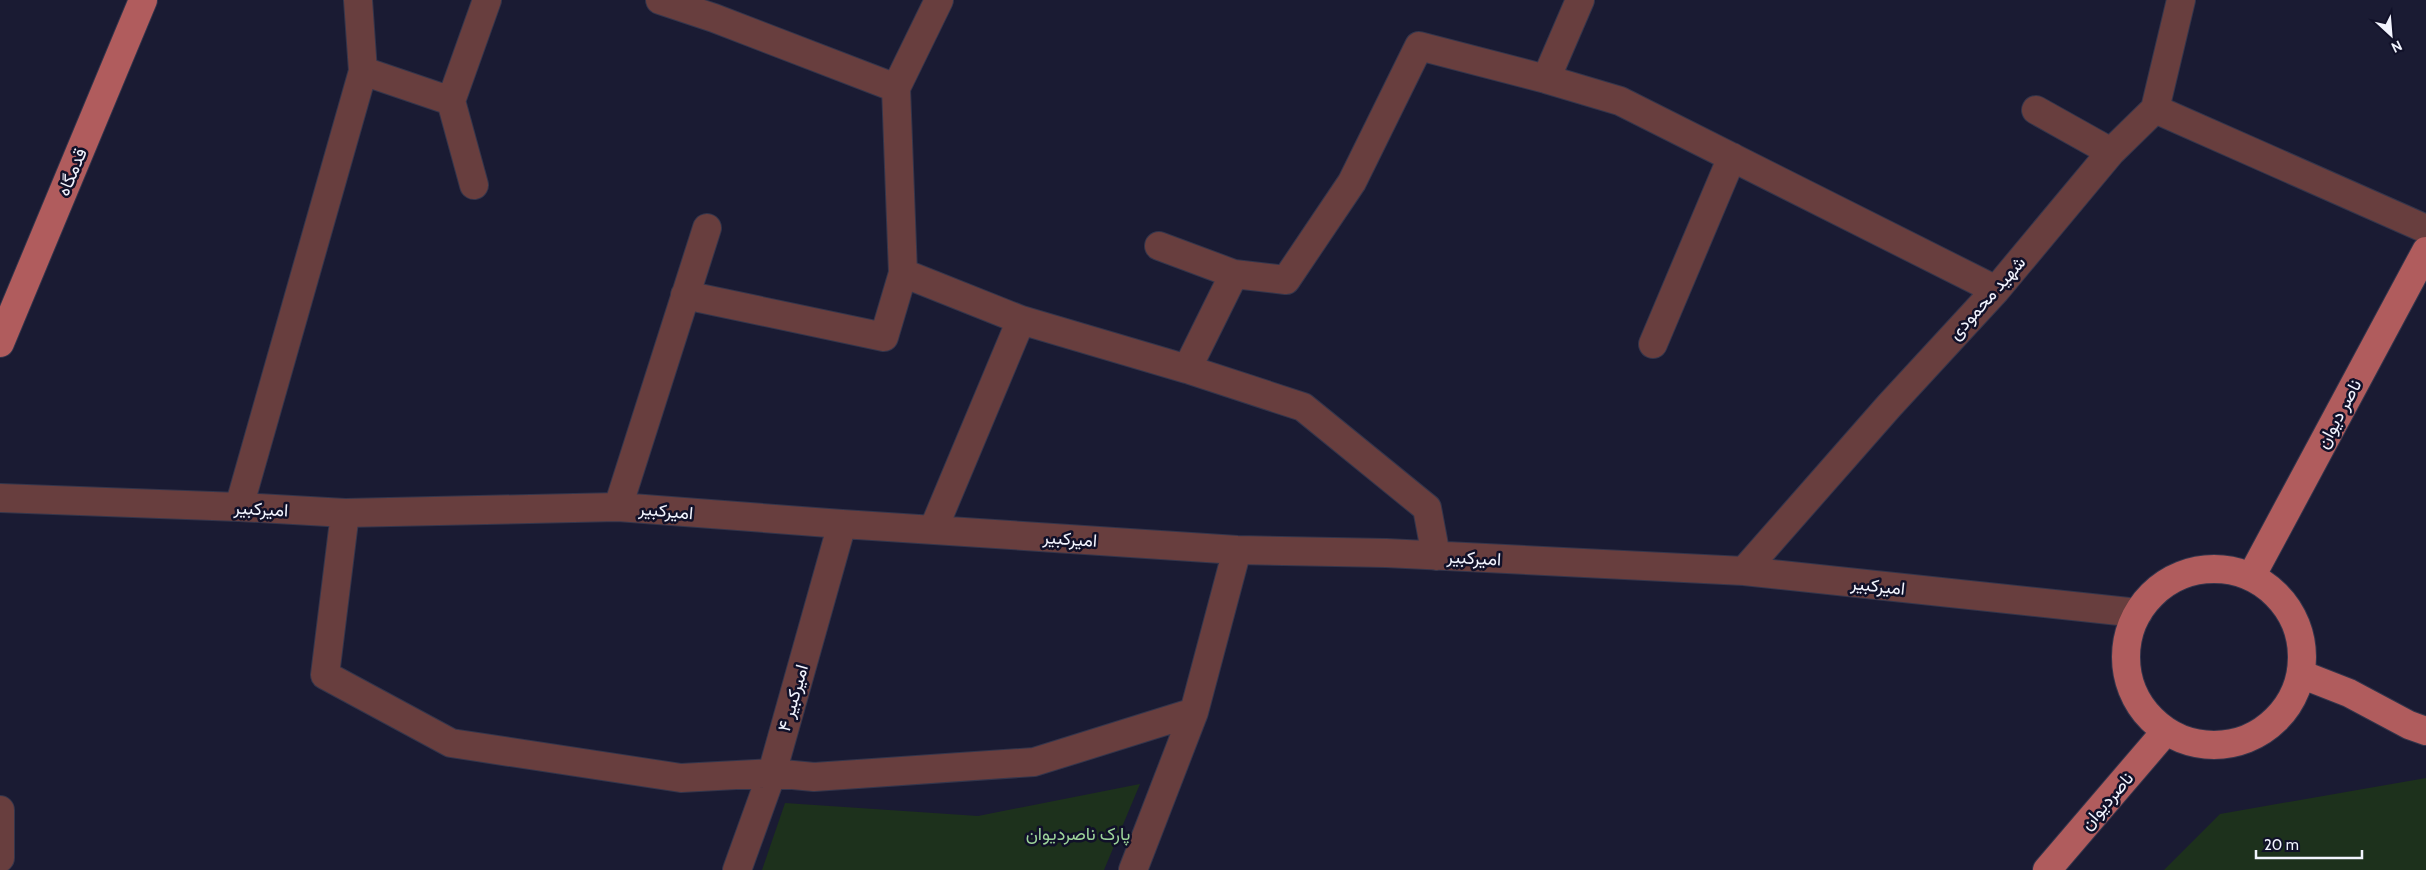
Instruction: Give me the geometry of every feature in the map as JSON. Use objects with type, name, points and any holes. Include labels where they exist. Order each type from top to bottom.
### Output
[{"type":"main road","name":"قدمگاه","points":[[0,343],[143,0]]},
{"type":"main road","name":"ناصر دیوان","points":[[2251,577],[2426,251]]},
{"type":"main road","points":[[2222,568],[2251,577],[2276,593],[2297,622],[2302,646],[2303,675],[2300,676],[2290,702],[2272,723],[2247,738],[2220,745],[2193,742],[2166,731],[2146,713],[2132,689],[2127,674],[2125,660],[2129,630],[2143,604],[2165,582],[2192,571],[2222,568]]},
{"type":"main road","points":[[2303,675],[2349,693],[2426,731]]},
{"type":"main road","name":"ناصردیوان","points":[[2047,870],[2166,731]]},
{"type":"street","points":[[239,507],[363,71],[358,0]]},
{"type":"street","points":[[474,185],[451,101],[487,0]]},
{"type":"street","points":[[660,0],[714,18],[896,88]]},
{"type":"street","points":[[686,295],[884,337],[902,273],[896,88],[939,0]]},
{"type":"street","points":[[1546,79],[1580,0]]},
{"type":"street","points":[[2181,0],[2155,109],[2426,229]]},
{"type":"street","points":[[1159,246],[1234,274],[1286,280],[1352,182],[1419,46],[1546,79],[1620,101],[1996,290]]},
{"type":"street","points":[[363,71],[451,101]]},
{"type":"street","name":"شهید محمودی","points":[[1744,571],[1889,406],[1996,290],[2111,152],[2155,109]]},
{"type":"street","points":[[2036,110],[2111,152]]},
{"type":"street","points":[[1653,344],[1732,158]]},
{"type":"street","points":[[618,507],[707,228]]},
{"type":"street","points":[[902,273],[1021,320],[1187,369],[1303,407],[1427,508],[1436,556]]},
{"type":"street","points":[[1187,369],[1234,274]]},
{"type":"street","points":[[933,530],[1021,320]]},
{"type":"street","name":"امیرکبیر","points":[[0,498],[239,507],[345,514],[618,507],[1237,550],[1436,556],[1744,571],[2138,614]]},
{"type":"street","points":[[345,514],[325,675],[451,743],[681,778],[772,773],[814,777],[1034,762],[1194,712]]},
{"type":"street","name":"امیرکبیر ۴","points":[[737,870],[772,773],[842,524]]},
{"type":"street","points":[[1133,870],[1194,712],[1237,550]]},
{"type":"street","points":[[0,810],[0,858]]},
{"type":"green space","points":[[2426,778],[2426,870],[2164,870],[2220,814]]},
{"type":"green space","name":"پارک ناصردیوان","points":[[1140,784],[1104,870],[762,870],[785,803],[978,816]]}]
